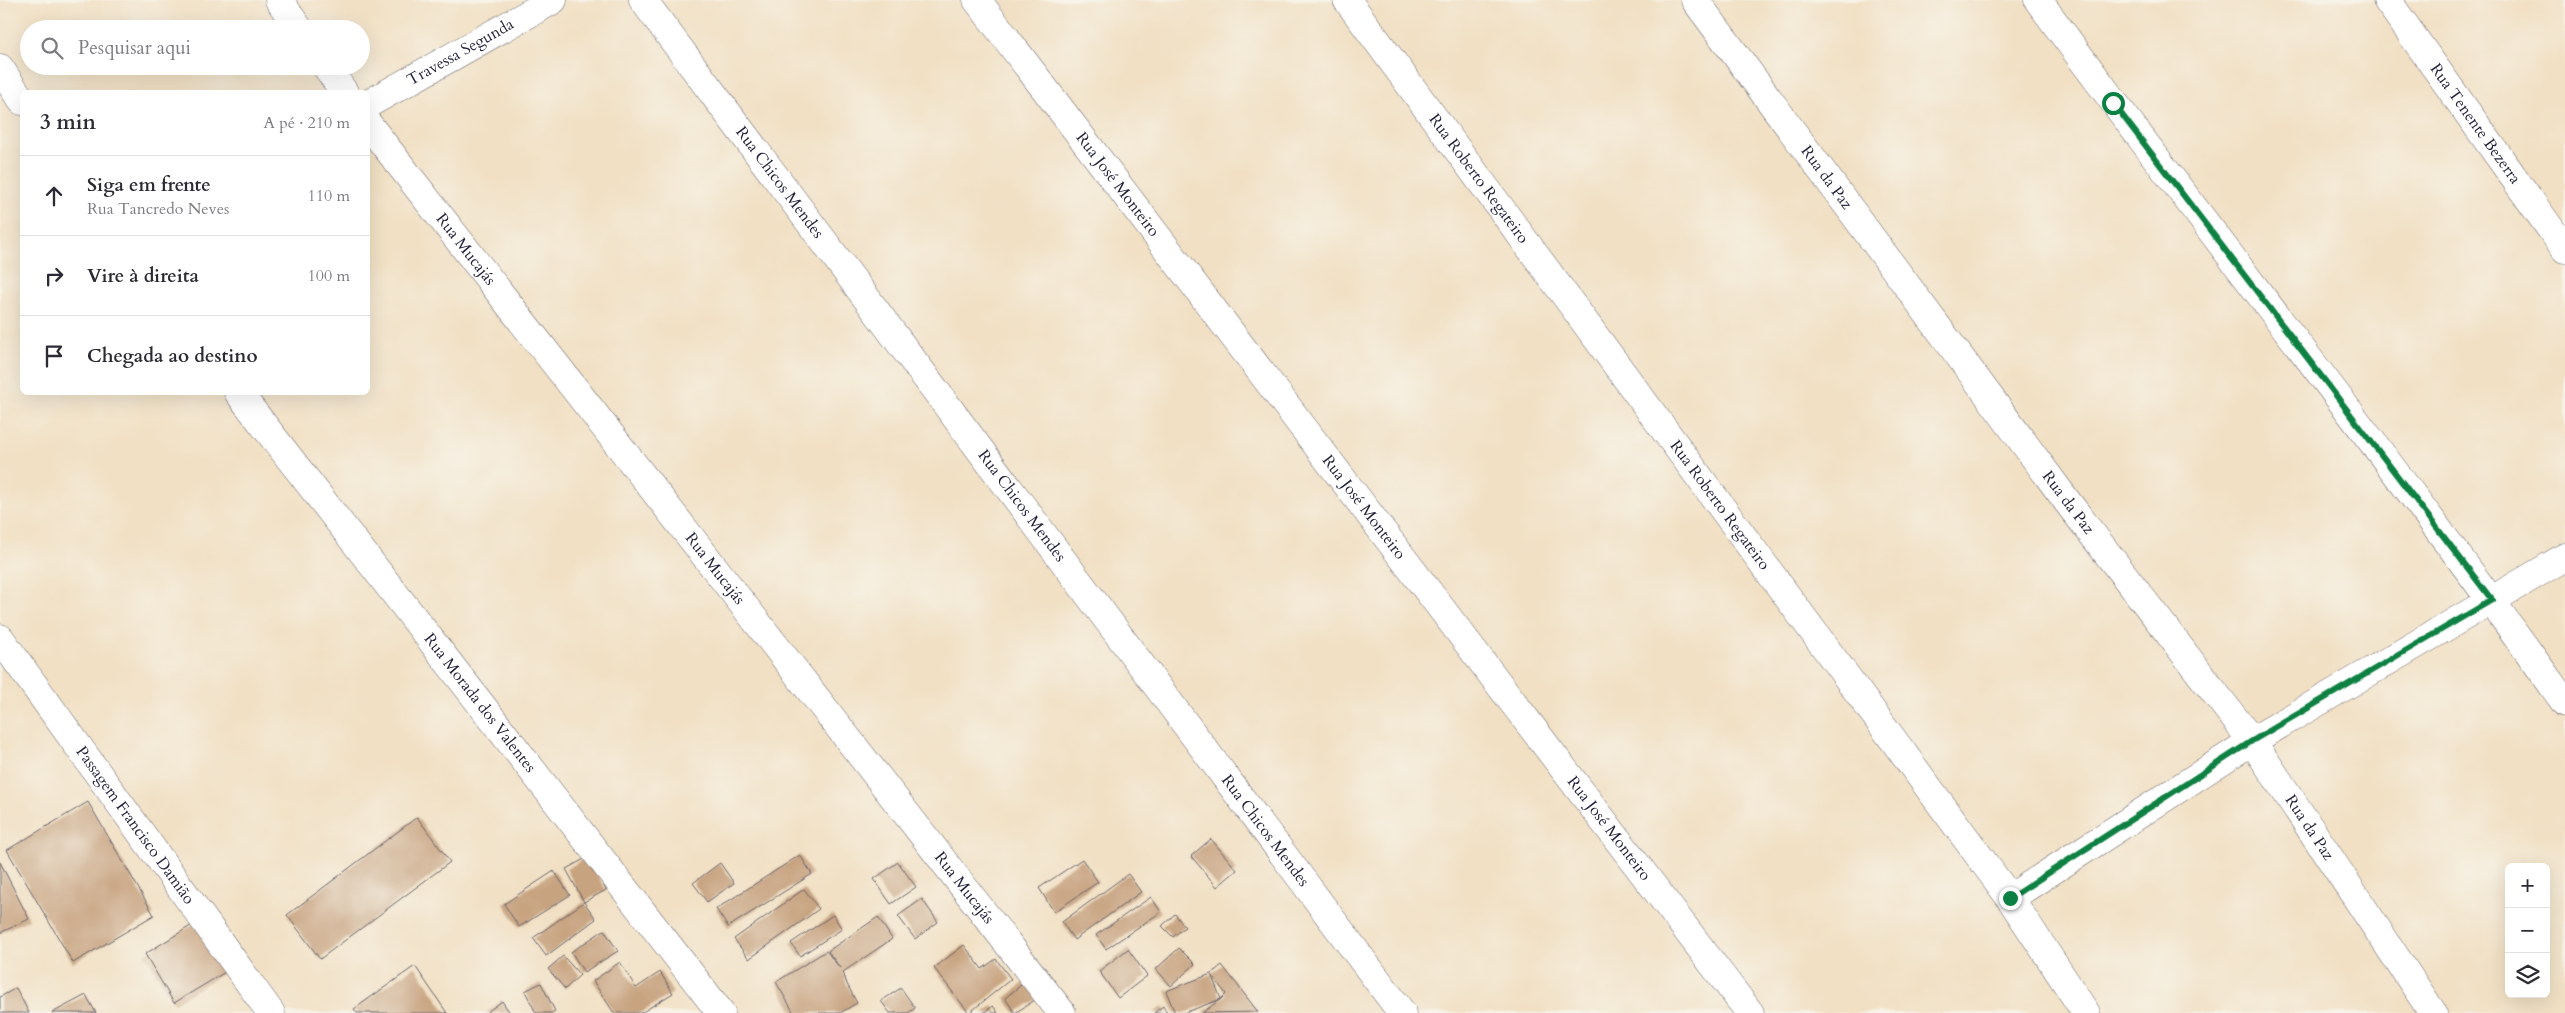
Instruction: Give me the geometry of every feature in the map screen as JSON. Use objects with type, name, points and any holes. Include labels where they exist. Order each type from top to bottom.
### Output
[{"type":"street","points":[[279,0],[293,20]]},
{"type":"street","name":"Travessa Segunda","points":[[370,103],[553,0]]},
{"type":"street","name":"Rua Chicos Mendes","points":[[643,0],[1402,1013]]},
{"type":"street","name":"Rua José Monteiro","points":[[977,0],[1750,1013]]},
{"type":"street","name":"Rua Roberto Regateiro","points":[[1347,0],[2010,898],[2086,1013]]},
{"type":"street","name":"Rua da Paz","points":[[1695,0],[2069,504],[2252,741],[2433,1013]]},
{"type":"street","points":[[2038,0],[2119,111],[2492,600],[2565,703]]},
{"type":"street","name":"Rua Tenente Bezerra","points":[[2387,0],[2565,249]]},
{"type":"street","points":[[0,68],[20,98]]},
{"type":"street","points":[[332,75],[343,90]]},
{"type":"street","name":"Rua Mucajás","points":[[370,127],[1062,1013]]},
{"type":"street","name":"Rua Morada dos Valentes","points":[[240,395],[721,1013]]},
{"type":"street","points":[[2010,898],[2252,741],[2565,557]]},
{"type":"street","name":"Passagem Francisco Damião","points":[[0,638],[271,1013]]},
{"type":"building","points":[[88,802],[154,915],[73,963],[7,850]]},
{"type":"building","points":[[417,817],[450,862],[320,959],[287,915]]},
{"type":"building","points":[[1211,839],[1237,870],[1217,887],[1191,856]]},
{"type":"building","points":[[800,855],[812,874],[728,927],[716,909]]},
{"type":"building","points":[[588,857],[606,890],[584,902],[566,869]]},
{"type":"building","points":[[1082,859],[1098,882],[1054,912],[1039,888]]},
{"type":"building","points":[[0,862],[29,919],[0,933]]},
{"type":"building","points":[[898,862],[916,887],[891,904],[874,879]]},
{"type":"building","points":[[720,863],[734,883],[707,902],[693,883]]},
{"type":"building","points":[[554,871],[570,895],[519,927],[504,904]]},
{"type":"building","points":[[1128,874],[1141,892],[1074,940],[1062,922]]},
{"type":"building","points":[[804,889],[819,909],[749,959],[734,939]]},
{"type":"building","points":[[1151,897],[1161,912],[1106,949],[1096,935]]},
{"type":"building","points":[[922,899],[938,922],[915,939],[898,916]]},
{"type":"building","points":[[584,902],[596,919],[546,956],[533,938]]},
{"type":"building","points":[[1175,914],[1185,927],[1173,937],[1162,926]]},
{"type":"building","points":[[833,915],[842,929],[800,956],[791,943]]},
{"type":"building","points":[[878,917],[892,939],[843,972],[857,1003],[840,1013],[794,1013],[776,982],[826,951],[840,968],[828,951]]},
{"type":"building","points":[[197,922],[227,971],[174,1003],[145,954]]},
{"type":"building","points":[[604,930],[618,951],[584,972],[571,952]]},
{"type":"building","points":[[964,945],[982,969],[996,959],[1011,979],[969,1013],[934,968]]},
{"type":"building","points":[[1179,948],[1195,964],[1171,986],[1156,969]]},
{"type":"building","points":[[1128,949],[1147,976],[1118,998],[1099,971]]},
{"type":"building","points":[[563,956],[580,975],[565,989],[548,969]]},
{"type":"building","points":[[620,962],[636,988],[660,972],[673,993],[641,1013],[614,1013],[593,981]]},
{"type":"building","points":[[1222,965],[1258,1012],[1202,1013],[1226,994],[1211,974]]},
{"type":"building","points":[[415,966],[447,1013],[357,1013],[354,1009]]},
{"type":"building","points":[[1211,974],[1221,999],[1184,1013],[1175,1013],[1166,991]]},
{"type":"building","points":[[1026,981],[1038,998],[1015,1013],[1005,998]]},
{"type":"building","points":[[541,983],[555,1011],[551,1013],[536,1013],[525,991]]},
{"type":"building","points":[[16,988],[29,1013],[0,1013],[0,997]]},
{"type":"building","points":[[901,988],[915,1008],[908,1013],[890,1013],[881,1001]]},
{"type":"building","points":[[86,995],[96,1013],[52,1013]]},
{"type":"building","points":[[502,1001],[510,1013],[486,1013]]},
{"type":"building","points":[[993,1006],[998,1013],[983,1013]]},
{"type":"building","points":[[1163,1006],[1167,1013],[1154,1013]]},
{"type":"route","points":[[2010,898],[2252,741],[2492,600],[2113,103]]}]
